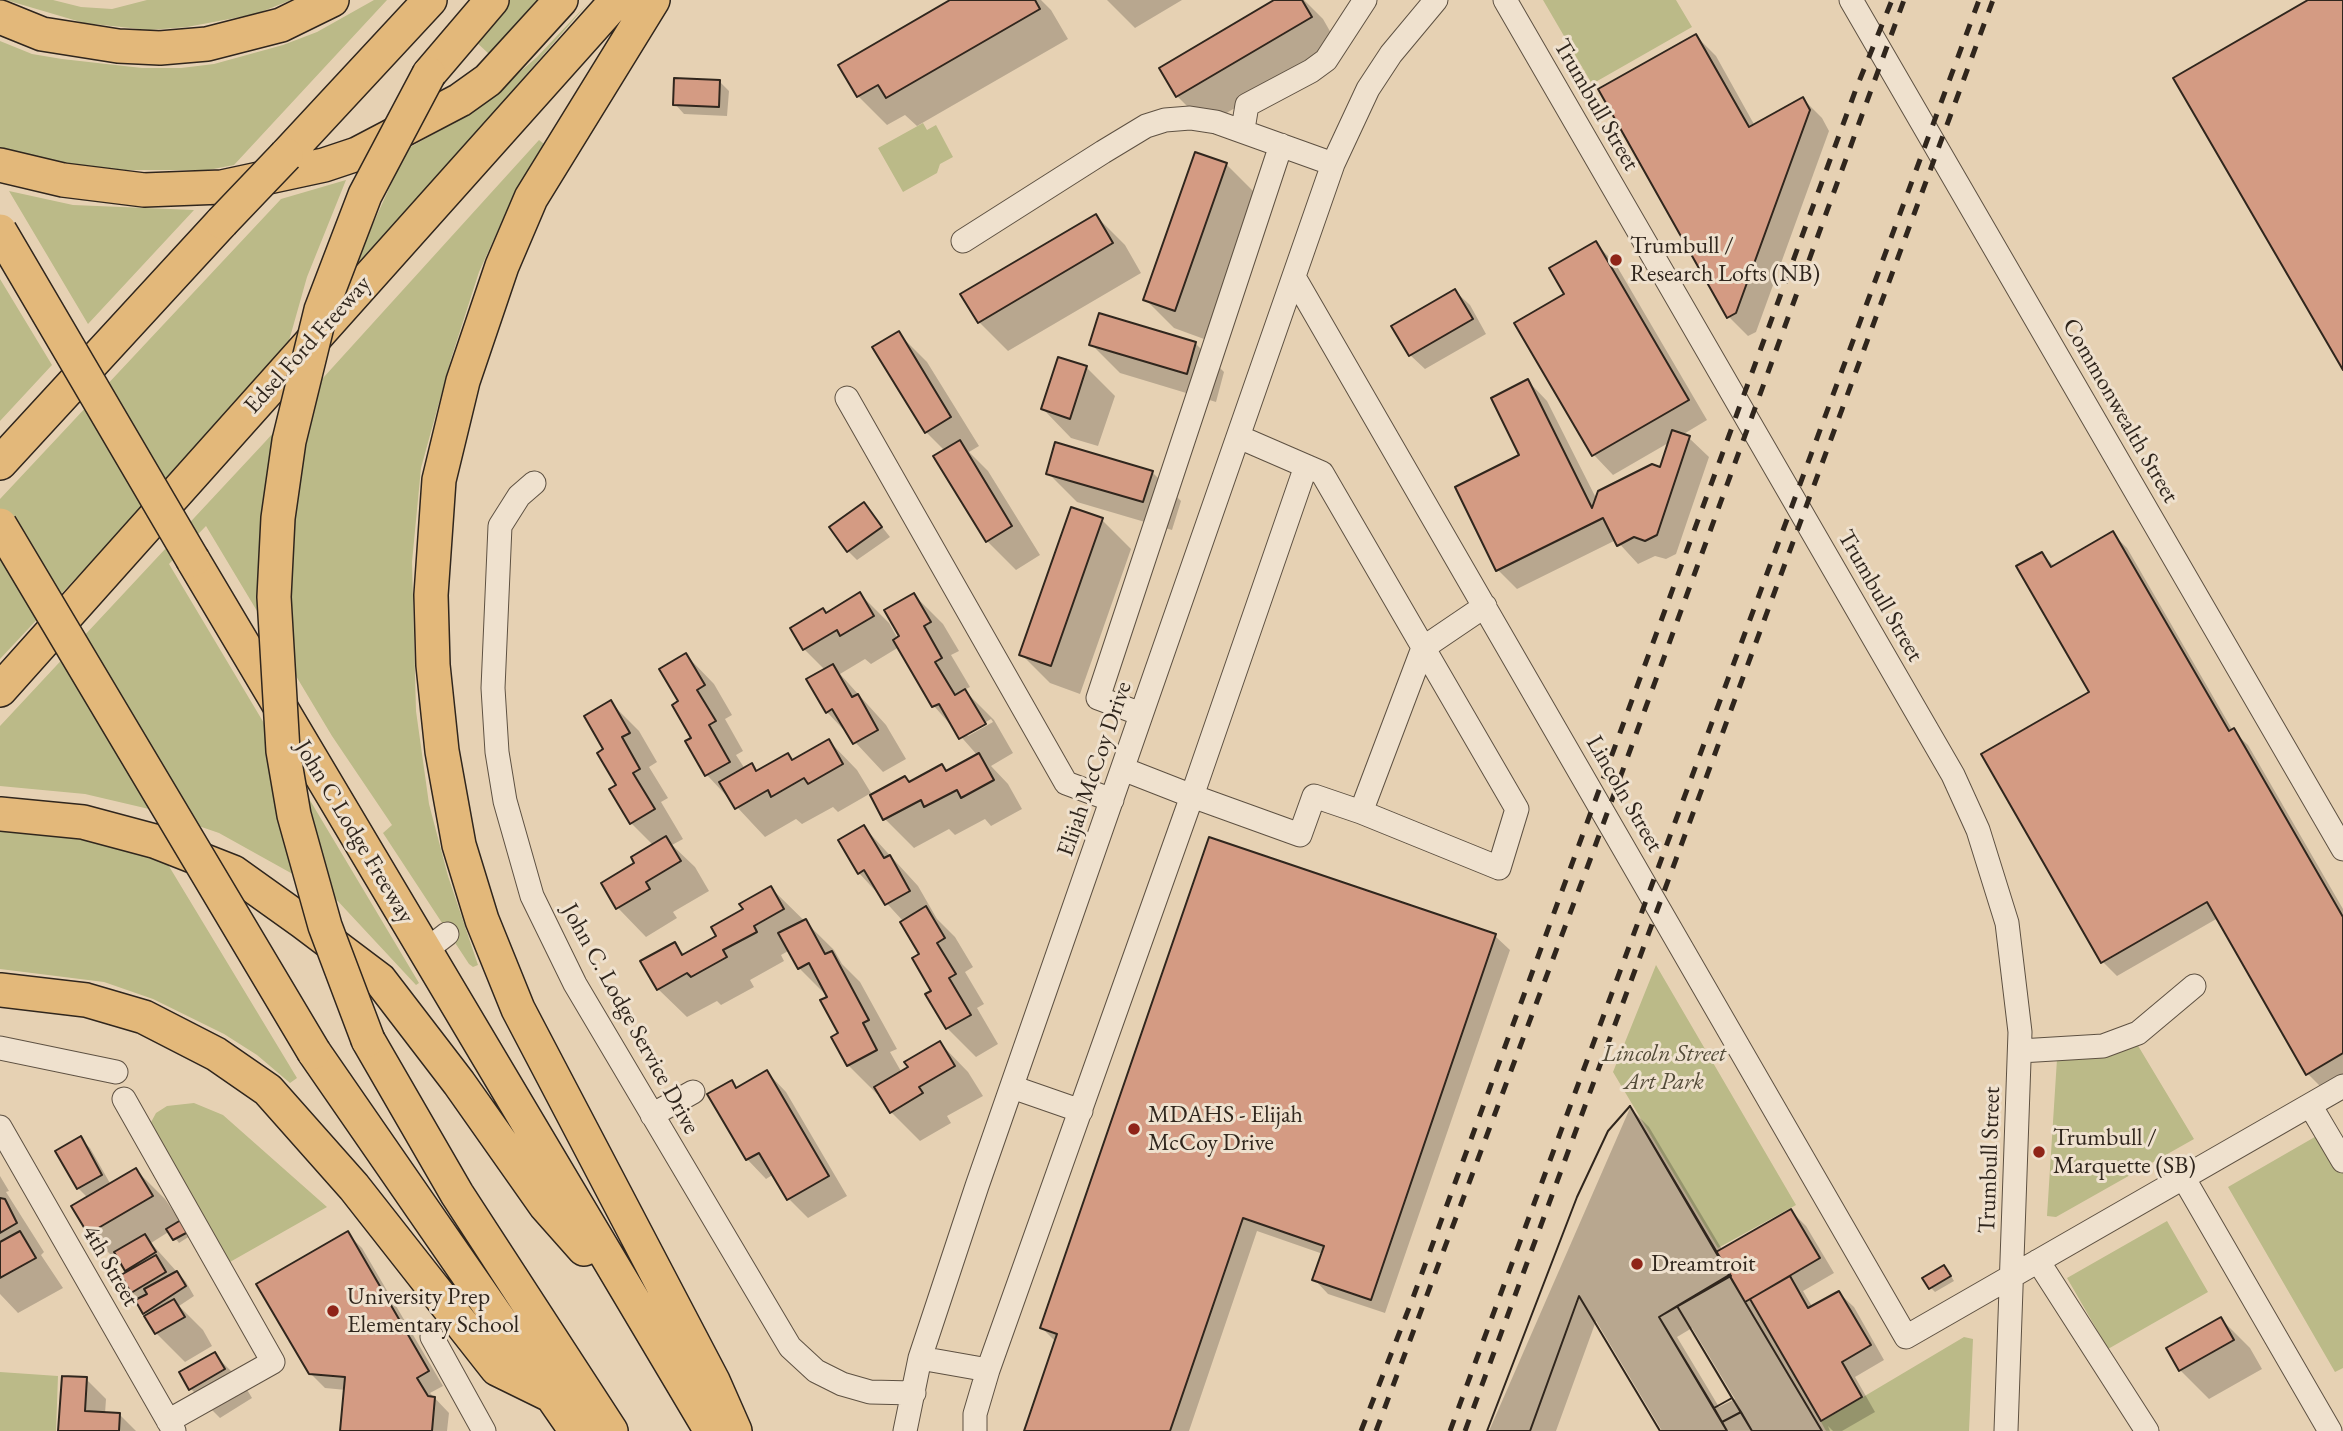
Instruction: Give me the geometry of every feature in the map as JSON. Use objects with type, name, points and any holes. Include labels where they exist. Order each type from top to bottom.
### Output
[{"type":"highway","points":[[0,18],[42,34],[118,46],[160,48],[207,44],[281,25],[332,0]]},
{"type":"highway","points":[[0,463],[430,0]]},
{"type":"highway","points":[[492,0],[429,74],[365,195],[321,310],[289,441],[278,519],[274,597],[283,751],[291,802],[325,926],[368,1040],[457,1194],[611,1431]]},
{"type":"highway","points":[[0,165],[62,180],[145,190],[222,187],[324,165],[357,154],[460,100],[488,80],[561,0]]},
{"type":"highway","name":"Edsel Ford Freeway","points":[[0,690],[617,0]]},
{"type":"highway","points":[[653,0],[531,198],[502,266],[463,381],[439,480],[431,594],[433,665],[459,845],[481,938],[713,1381],[735,1431]]},
{"type":"highway","name":"John C Lodge Freeway","points":[[0,231],[194,559],[436,943],[634,1306],[711,1431]]},
{"type":"highway","points":[[0,526],[314,1052],[576,1431]]},
{"type":"highway","points":[[0,814],[112,828],[154,841],[233,872],[380,981],[459,1083],[545,1205],[634,1306]]},
{"type":"highway","points":[[0,990],[86,1000],[144,1017],[216,1054],[268,1090],[354,1187],[497,1369],[548,1394]]},
{"type":"street","points":[[1243,129],[1247,105],[1311,71],[1326,60],[1365,0]]},
{"type":"street","name":"Elijah McCoy Drive","points":[[914,1393],[920,1358],[1012,1087],[1333,164],[1376,77],[1391,54],[1436,0]]},
{"type":"street","name":"Trumbull Street","points":[[1505,0],[1953,775],[1978,830],[2007,923],[2018,996],[2020,1051],[2012,1276]]},
{"type":"street","name":"Commonwealth Street","points":[[1852,0],[2343,849]]},
{"type":"street","points":[[963,241],[1146,126],[1165,120],[1190,118],[1243,129],[1333,164]]},
{"type":"street","points":[[1141,713],[1098,698],[1281,145]]},
{"type":"street","name":"Lincoln Street","points":[[1294,277],[1906,1337],[2012,1276]]},
{"type":"street","points":[[846,398],[1066,783],[1112,800]]},
{"type":"street","points":[[1123,769],[1300,835],[1314,796],[1499,867],[1517,809],[1322,473],[1239,437]]},
{"type":"street","points":[[975,1431],[975,1414],[988,1370],[1306,466]]},
{"type":"street","name":"John C. Lodge Service Drive","points":[[534,483],[519,496],[500,526],[497,542],[493,688],[497,752],[505,801],[529,886],[552,941],[790,1347],[816,1371],[842,1384],[870,1392],[914,1393]]},
{"type":"street","points":[[1361,812],[1423,648],[1485,606]]},
{"type":"street","points":[[2020,1051],[2103,1046],[2138,1033],[2194,986]]},
{"type":"street","points":[[0,1048],[116,1072]]},
{"type":"street","points":[[2006,1431],[2012,1276],[2343,1086]]},
{"type":"street","points":[[1012,1087],[1081,1111]]},
{"type":"street","points":[[652,1115],[693,1093]]},
{"type":"street","points":[[124,1099],[273,1362],[171,1426]]},
{"type":"street","points":[[2310,1105],[2343,1161]]},
{"type":"street","name":"4th Street","points":[[0,1127],[171,1426]]},
{"type":"street","points":[[2183,1177],[2328,1430]]},
{"type":"street","points":[[2038,1261],[2147,1431]]},
{"type":"street","points":[[432,1337],[484,1431]]},
{"type":"street","points":[[920,1358],[988,1370]]},
{"type":"street","points":[[905,1431],[914,1393]]},
{"type":"green space","points":[[6,0],[53,0],[81,7],[112,9],[147,0],[291,0],[256,14],[187,27],[149,30],[84,23]]},
{"type":"green space","points":[[374,0],[387,0],[234,165],[208,170],[106,170],[71,166],[0,148],[0,41],[32,54],[62,59],[142,68],[181,68],[214,64],[283,45],[317,32]]},
{"type":"green space","points":[[506,0],[544,0],[489,54],[474,40]]},
{"type":"green space","points":[[1543,0],[1676,0],[1692,27],[1592,84]]},
{"type":"green space","points":[[588,3],[437,178],[353,268],[407,149],[453,123],[499,90],[537,57]]},
{"type":"green space","points":[[923,123],[927,130],[936,125],[953,157],[940,164],[937,173],[903,192],[878,148]]},
{"type":"green space","points":[[539,140],[544,144],[503,219],[479,272],[451,359],[421,468],[412,562],[416,711],[429,804],[448,876],[478,965],[473,967],[469,964],[383,833],[392,825],[332,736],[206,526],[169,564],[419,983],[416,985],[334,897],[219,833],[149,809],[85,794],[0,786],[0,726],[264,443]]},
{"type":"green space","points":[[346,180],[307,277],[285,355],[0,659],[0,499],[281,199]]},
{"type":"green space","points":[[9,191],[73,205],[194,210],[88,324]]},
{"type":"green space","points":[[0,279],[52,365],[0,421]]},
{"type":"green space","points":[[0,827],[19,827],[161,853],[297,1078],[290,1083],[257,1055],[224,1034],[153,999],[104,982],[0,969]]},
{"type":"green space","name":"Lincoln Street Art Park","points":[[1656,965],[1796,1205],[1718,1248],[1613,1072]]},
{"type":"green space","points":[[2137,1044],[2194,1139],[2056,1217],[2047,1216],[2057,1059],[2103,1058]]},
{"type":"green space","points":[[194,1103],[223,1115],[327,1207],[230,1262],[149,1126],[156,1113],[167,1106]]},
{"type":"green space","points":[[2320,1134],[2343,1174],[2343,1368],[2335,1372],[2228,1187]]},
{"type":"green space","points":[[2167,1221],[2208,1292],[2108,1349],[2067,1278]]},
{"type":"green space","points":[[1964,1337],[1973,1339],[1969,1431],[1826,1431],[1821,1422]]},
{"type":"green space","points":[[0,1372],[58,1376],[56,1431],[0,1431]]},
{"type":"building","points":[[950,0],[1035,0],[1040,9],[886,98],[878,85],[857,97],[838,65]]},
{"type":"building","points":[[1274,0],[1302,0],[1312,17],[1176,97],[1159,68]]},
{"type":"building","points":[[2308,0],[2343,0],[2343,370],[2173,78]]},
{"type":"building","points":[[1696,34],[1749,127],[1803,97],[1810,110],[1736,313],[1727,318],[1598,89]]},
{"type":"building","points":[[674,78],[720,80],[719,107],[673,105]]},
{"type":"building","points":[[1195,152],[1227,163],[1175,311],[1143,300]]},
{"type":"building","points":[[1096,214],[1113,243],[978,323],[960,294]]},
{"type":"building","points":[[1596,241],[1689,400],[1592,456],[1514,323],[1564,294],[1549,268]]},
{"type":"building","points":[[1455,289],[1473,319],[1409,356],[1391,326]]},
{"type":"building","points":[[1099,313],[1196,342],[1187,374],[1089,345]]},
{"type":"building","points":[[899,331],[951,417],[925,433],[872,347]]},
{"type":"building","points":[[1058,357],[1087,366],[1070,419],[1041,409]]},
{"type":"building","points":[[1528,379],[1592,508],[1598,491],[1652,464],[1660,467],[1672,430],[1690,436],[1657,535],[1645,541],[1634,537],[1617,546],[1603,518],[1496,571],[1455,487],[1519,455],[1491,398]]},
{"type":"building","points":[[960,440],[1012,526],[986,542],[933,456]]},
{"type":"building","points":[[1055,442],[1153,471],[1143,502],[1046,474]]},
{"type":"building","points":[[864,502],[882,527],[847,552],[829,527]]},
{"type":"building","points":[[1071,507],[1103,518],[1051,666],[1019,655]]},
{"type":"building","points":[[2113,531],[2229,731],[2234,728],[2343,917],[2343,1053],[2306,1075],[2207,902],[2101,963],[1981,754],[2089,692],[2016,566],[2042,552],[2051,567]]},
{"type":"building","points":[[860,592],[874,616],[840,636],[837,630],[803,650],[790,628],[823,608],[826,613]]},
{"type":"building","points":[[914,593],[931,622],[924,626],[942,658],[935,662],[955,695],[965,689],[986,724],[959,739],[939,704],[932,707],[893,640],[899,636],[884,610]]},
{"type":"building","points":[[686,653],[705,685],[697,690],[716,721],[709,725],[730,762],[705,776],[685,741],[691,738],[672,705],[678,701],[659,669]]},
{"type":"building","points":[[833,664],[852,697],[858,694],[878,730],[853,744],[832,709],[826,713],[806,679]]},
{"type":"building","points":[[611,700],[630,733],[622,737],[640,769],[633,773],[655,809],[630,824],[609,789],[616,785],[597,753],[603,749],[584,716]]},
{"type":"building","points":[[829,739],[843,764],[808,784],[804,778],[771,797],[768,790],[735,809],[719,782],[752,763],[756,771],[788,753],[792,760]]},
{"type":"building","points":[[979,753],[994,780],[961,798],[957,790],[924,807],[921,800],[883,820],[870,795],[905,776],[909,782],[942,764],[946,771]]},
{"type":"building","points":[[864,825],[884,858],[890,855],[910,891],[885,905],[864,870],[858,874],[838,840]]},
{"type":"building","points":[[666,836],[681,861],[646,882],[650,889],[616,909],[601,883],[634,863],[631,857]]},
{"type":"building","points":[[1209,837],[1496,934],[1371,1300],[1312,1280],[1324,1246],[1243,1218],[1170,1431],[1024,1431],[1057,1334],[1040,1328]]},
{"type":"building","points":[[771,886],[784,909],[754,926],[757,932],[723,950],[727,957],[691,977],[687,973],[657,990],[640,961],[675,942],[682,955],[716,936],[711,927],[743,909],[739,904]]},
{"type":"building","points":[[926,906],[945,938],[937,943],[956,974],[949,978],[971,1015],[946,1029],[925,994],[931,991],[912,958],[919,954],[900,922]]},
{"type":"building","points":[[806,919],[825,954],[832,951],[869,1020],[863,1023],[877,1050],[847,1066],[831,1037],[838,1033],[820,1000],[827,997],[809,963],[798,969],[778,933]]},
{"type":"building","points":[[940,1041],[955,1066],[919,1087],[923,1093],[890,1113],[874,1087],[908,1067],[904,1062]]},
{"type":"building","points":[[767,1070],[829,1176],[787,1200],[759,1153],[746,1160],[707,1094],[732,1080],[736,1088]]},
{"type":"building","name":"Dreamtroit","points":[[1630,1106],[1822,1431],[1752,1431],[1741,1412],[1722,1422],[1727,1431],[1660,1431],[1579,1296],[1530,1431],[1487,1431],[1577,1197],[1608,1131]],"holes":[[[1677,1306],[1732,1398],[1714,1408],[1659,1317]]]},
{"type":"building","name":"Dreamtroit","points":[[1630,1106],[1731,1276],[1659,1317],[1727,1431],[1660,1431],[1579,1296],[1530,1431],[1487,1431],[1577,1197],[1608,1131]]},
{"type":"building","points":[[81,1136],[102,1175],[77,1189],[55,1151]]},
{"type":"building","points":[[136,1168],[153,1196],[88,1234],[71,1206]]},
{"type":"building","points":[[0,1198],[5,1199],[17,1223],[0,1233]]},
{"type":"building","points":[[1791,1209],[1820,1258],[1745,1302],[1716,1252]]},
{"type":"building","points":[[181,1220],[188,1232],[173,1240],[166,1229]]},
{"type":"building","points":[[20,1231],[36,1258],[0,1278],[0,1242]]},
{"type":"building","name":"University Prep Elementary School","points":[[348,1231],[429,1371],[417,1378],[428,1396],[435,1397],[432,1431],[340,1431],[345,1377],[309,1374],[256,1284]]},
{"type":"building","points":[[145,1234],[156,1252],[125,1271],[114,1252]]},
{"type":"building","points":[[156,1255],[166,1272],[131,1293],[121,1275]]},
{"type":"building","points":[[1944,1265],[1951,1276],[1929,1289],[1922,1278]]},
{"type":"building","points":[[177,1271],[186,1286],[143,1314],[135,1300],[147,1294],[144,1289]]},
{"type":"building","points":[[1729,1275],[1822,1431],[1752,1431],[1677,1306]]},
{"type":"building","points":[[1790,1276],[1808,1308],[1839,1291],[1871,1345],[1842,1362],[1862,1397],[1821,1421],[1750,1299]]},
{"type":"building","points":[[174,1299],[185,1317],[155,1334],[144,1316]]},
{"type":"building","points":[[2221,1317],[2234,1340],[2179,1371],[2166,1348]]},
{"type":"building","points":[[215,1352],[225,1369],[189,1390],[179,1372]]},
{"type":"building","points":[[62,1376],[87,1377],[85,1411],[120,1413],[119,1431],[58,1431]]},
{"type":"building","points":[[1732,1398],[1741,1412],[1722,1422],[1714,1408]]},
{"type":"railway","points":[[1361,1431],[1411,1303],[1856,89],[1892,0]]},
{"type":"railway","points":[[1376,1431],[1590,860],[1904,0]]},
{"type":"railway","points":[[1450,1431],[1979,0]]},
{"type":"railway","points":[[1465,1431],[1993,0]]},
{"type":"place","name":"Trumbull / Research Lofts (NB)","points":[[1616,260]]},
{"type":"place","name":"MDAHS - Elijah McCoy Drive","points":[[1134,1129]]},
{"type":"place","name":"Trumbull / Marquette (SB)","points":[[2039,1152]]},
{"type":"place","name":"Dreamtroit","points":[[1637,1264]]},
{"type":"place","name":"University Prep Elementary School","points":[[333,1311]]}]
